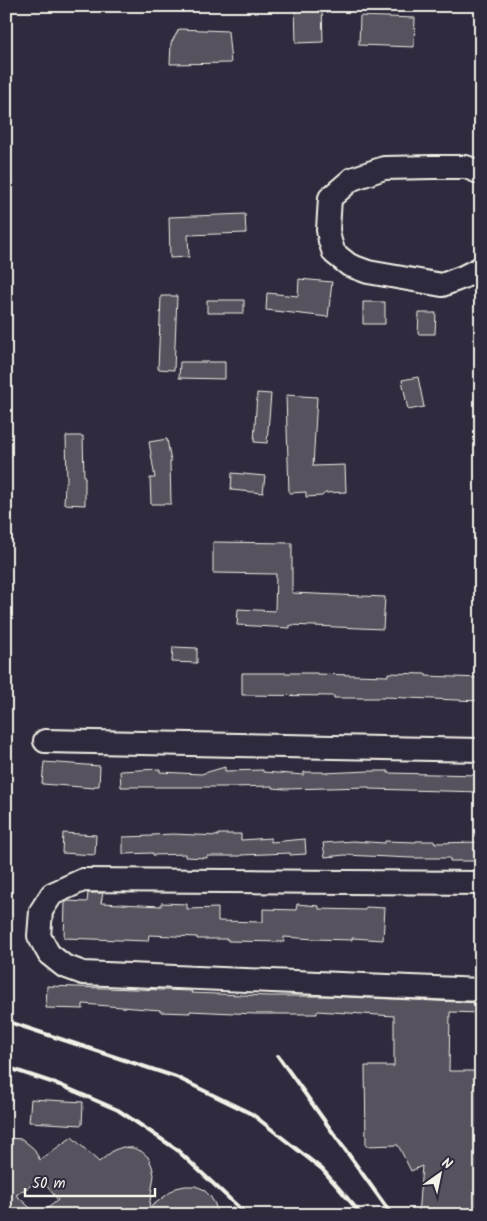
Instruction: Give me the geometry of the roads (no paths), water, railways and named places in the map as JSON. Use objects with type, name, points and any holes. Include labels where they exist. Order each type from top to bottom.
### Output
[{"type":"street","points":[[481,173],[466,167],[384,168],[352,178],[330,198],[328,230],[334,252],[350,265],[368,272],[442,284],[481,268]]},
{"type":"street","points":[[45,741],[481,750]]},
{"type":"street","points":[[481,883],[83,880],[52,894],[41,911],[39,936],[49,954],[64,966],[83,973],[481,990]]},
{"type":"railway","points":[[6,1021],[176,1077],[252,1114],[322,1169],[362,1215]]},
{"type":"railway","points":[[278,1056],[392,1215]]},
{"type":"railway","points":[[6,1067],[60,1085],[118,1110],[176,1149],[247,1215]]}]
